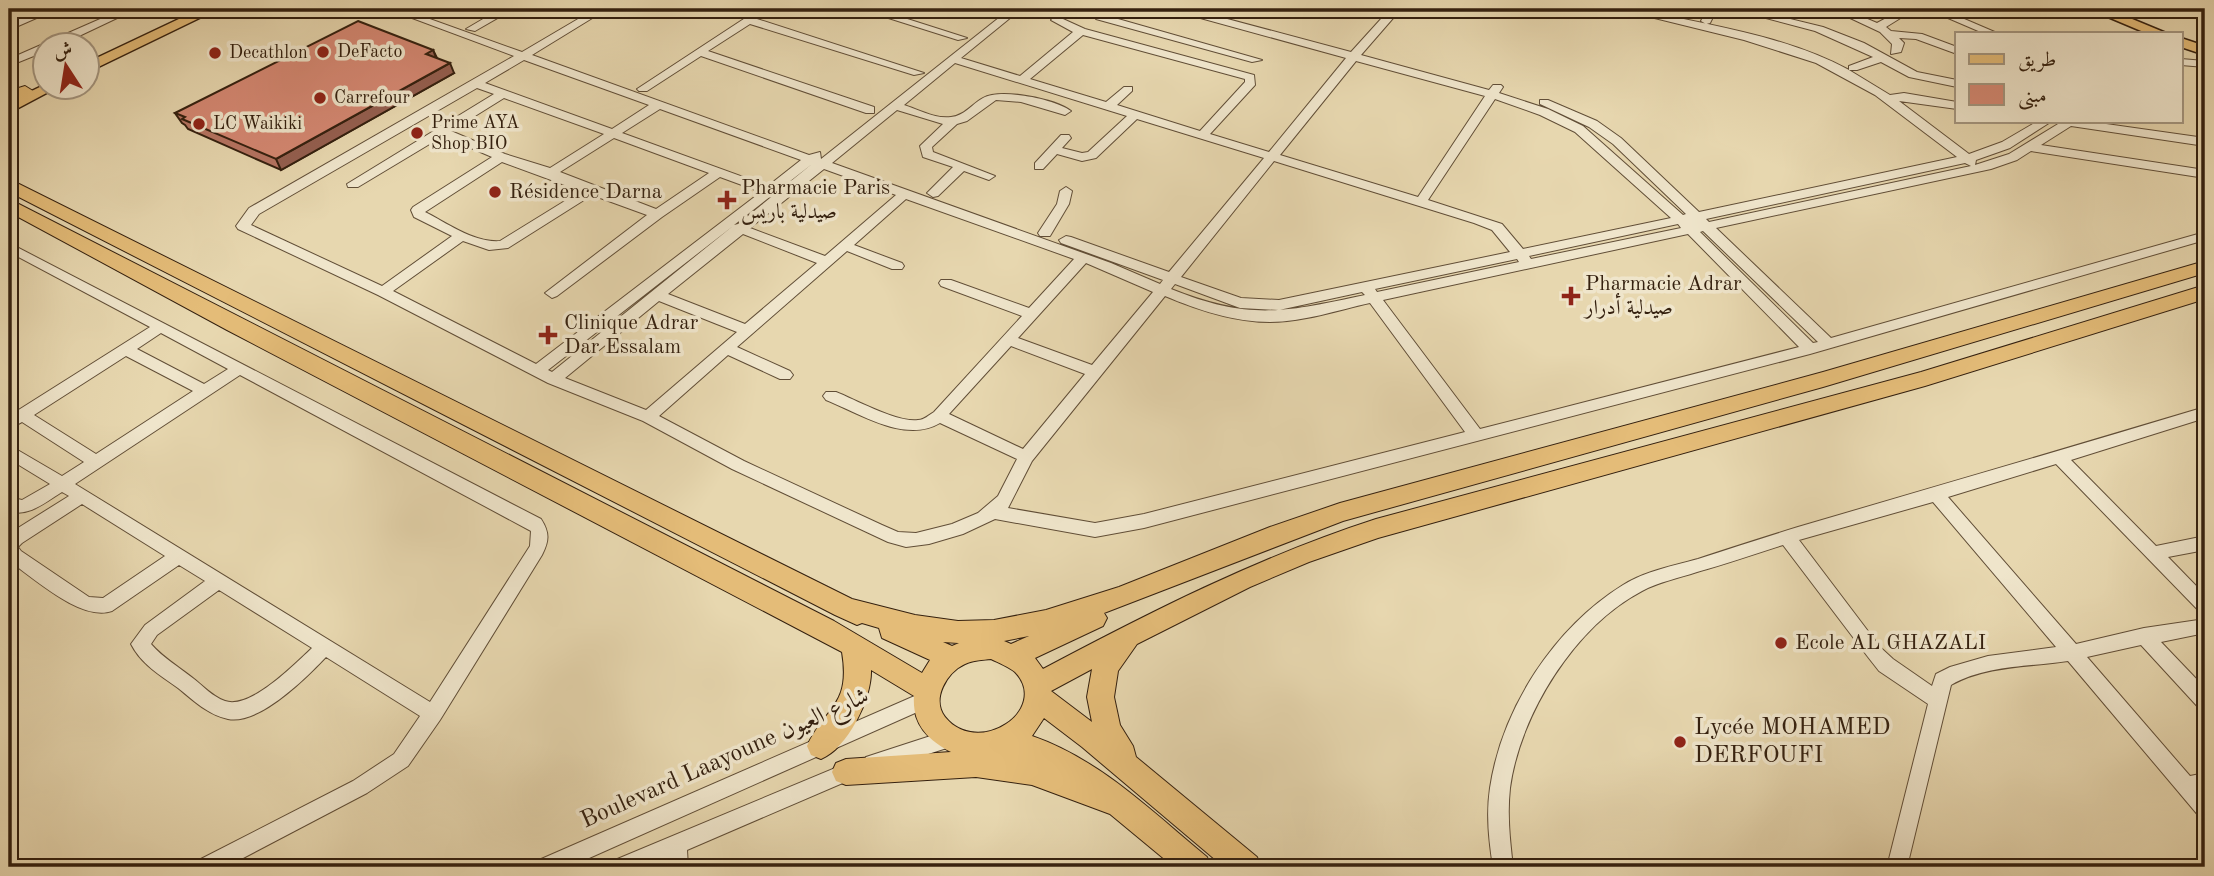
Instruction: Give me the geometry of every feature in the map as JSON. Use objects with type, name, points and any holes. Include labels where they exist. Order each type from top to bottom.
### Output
[{"type":"highway","points":[[9,185],[660,512],[844,608],[952,658]]},
{"type":"highway","points":[[9,205],[234,326],[454,437],[854,647],[926,694]]},
{"type":"highway","points":[[844,608],[957,632],[983,632],[1037,625],[1144,588],[1292,527],[1340,512],[1797,387],[2205,267]]},
{"type":"highway","points":[[1246,867],[1061,713],[1039,692],[1030,667],[1014,654],[994,648],[972,649],[952,658],[936,672],[926,694],[928,714],[936,728],[949,739],[977,747],[1006,740],[1023,730],[1034,716],[1039,692],[1135,632],[1276,565],[1376,529],[1497,498],[1925,377],[2205,292]]},
{"type":"highway","points":[[1014,654],[1093,619],[1144,588]]},
{"type":"highway","points":[[1135,632],[1115,651],[1105,670],[1099,684],[1099,704],[1105,726],[1139,777]]},
{"type":"highway","points":[[821,746],[852,707],[856,697],[859,685],[854,647]]},
{"type":"highway","points":[[1006,740],[1068,764],[1126,806],[1196,867]]},
{"type":"highway","points":[[846,772],[960,764],[996,765],[1036,773],[1126,806]]},
{"type":"main road","points":[[102,58],[195,9]]},
{"type":"main road","points":[[102,59],[211,9]]},
{"type":"main road","points":[[2076,9],[2136,32]]},
{"type":"main road","points":[[2096,9],[2156,32]]},
{"type":"main road","points":[[2113,23],[2125,32]]},
{"type":"main road","points":[[2182,42],[2205,51]]},
{"type":"main road","points":[[2182,50],[2205,61]]},
{"type":"main road","points":[[14,95],[32,87]]},
{"type":"main road","points":[[9,108],[32,96]]},
{"type":"street","points":[[9,27],[52,9]]},
{"type":"street","points":[[80,32],[131,9]]},
{"type":"street","points":[[393,9],[643,89],[904,194],[1083,258],[1168,284]]},
{"type":"street","points":[[420,9],[658,105],[819,159],[933,193],[1045,233],[1168,284],[1219,310],[1251,318],[1280,318],[1312,305],[1370,292],[1979,162],[2029,147],[2064,122]]},
{"type":"street","points":[[471,29],[508,9]]},
{"type":"street","points":[[643,89],[765,9]]},
{"type":"street","points":[[865,9],[962,38]]},
{"type":"street","points":[[537,371],[768,190],[819,159],[894,105],[1016,9]]},
{"type":"street","points":[[1178,9],[1494,90],[1579,129],[1693,223],[1828,343]]},
{"type":"street","points":[[1204,9],[1356,54]]},
{"type":"street","points":[[597,10],[341,163],[254,211],[243,226],[383,292],[552,379],[648,418],[738,465],[898,539],[920,539],[964,526],[992,512],[1003,503],[1026,457],[1356,54],[1396,9]]},
{"type":"street","points":[[1623,9],[1790,50],[1859,74],[1886,99],[1979,162]]},
{"type":"street","points":[[1654,9],[1795,44],[1859,74],[1900,97],[1979,162]]},
{"type":"street","points":[[1706,21],[1712,9]]},
{"type":"street","points":[[1737,9],[1826,32],[1921,78],[1955,84]]},
{"type":"street","points":[[1836,9],[1891,34],[1918,36],[1955,50]]},
{"type":"street","points":[[1877,27],[1910,9]]},
{"type":"street","points":[[1932,9],[1990,32]]},
{"type":"street","points":[[552,379],[738,228],[819,159],[870,110],[962,38],[993,10]]},
{"type":"street","points":[[1068,10],[1056,20],[1081,31],[1250,78],[1251,83],[1202,136]]},
{"type":"street","points":[[1947,15],[1943,21],[1969,32]]},
{"type":"street","points":[[1100,17],[1256,60]]},
{"type":"street","points":[[748,20],[918,73]]},
{"type":"street","points":[[1022,80],[1081,31]]},
{"type":"street","points":[[1891,34],[1898,43],[1895,52]]},
{"type":"street","points":[[1165,54],[1180,40]]},
{"type":"street","points":[[699,52],[870,110]]},
{"type":"street","points":[[9,63],[32,53]]},
{"type":"street","points":[[1859,74],[1882,57]]},
{"type":"street","points":[[952,59],[1271,157],[1422,200],[1497,227],[1525,259]]},
{"type":"street","points":[[2182,62],[2205,61]]},
{"type":"street","points":[[474,83],[768,190]]},
{"type":"street","points":[[1033,103],[1049,89]]},
{"type":"street","points":[[1108,107],[1128,89]]},
{"type":"street","points":[[1422,200],[1494,90]]},
{"type":"street","points":[[353,184],[501,95]]},
{"type":"street","points":[[894,105],[945,121],[962,119],[988,99],[998,97],[1065,111]]},
{"type":"street","points":[[1886,99],[1900,97],[1955,106]]},
{"type":"street","points":[[551,173],[658,105]]},
{"type":"street","points":[[1054,150],[1082,157],[1092,155],[1135,115]]},
{"type":"street","points":[[953,121],[926,146],[927,154],[989,176]]},
{"type":"street","points":[[1979,162],[2044,122]]},
{"type":"street","points":[[2072,122],[2205,142]]},
{"type":"street","points":[[442,131],[501,157],[551,173],[657,214]]},
{"type":"street","points":[[1039,166],[1065,138]]},
{"type":"street","points":[[2029,147],[2205,174]]},
{"type":"street","points":[[501,157],[418,210],[419,214],[462,236],[489,246],[503,246],[591,190]]},
{"type":"street","points":[[933,193],[962,166]]},
{"type":"street","points":[[552,293],[718,172]]},
{"type":"street","points":[[1045,233],[1063,204],[1066,191]]},
{"type":"street","points":[[648,418],[904,194]]},
{"type":"street","points":[[1693,223],[1811,349]]},
{"type":"street","points":[[738,228],[825,261]]},
{"type":"street","points":[[383,292],[462,236]]},
{"type":"street","points":[[992,512],[1080,529],[1110,528],[1811,349],[2205,236]]},
{"type":"street","points":[[843,245],[897,267]]},
{"type":"street","points":[[9,247],[534,524],[540,530],[540,542],[536,550],[433,714],[393,767],[206,867]]},
{"type":"street","points":[[831,396],[904,423],[921,426],[939,416],[1083,258]]},
{"type":"street","points":[[946,283],[1032,314]]},
{"type":"street","points":[[1370,292],[1475,434]]},
{"type":"street","points":[[656,295],[746,330]]},
{"type":"street","points":[[15,419],[161,327]]},
{"type":"street","points":[[1008,340],[1095,372]]},
{"type":"street","points":[[726,348],[785,375]]},
{"type":"street","points":[[126,350],[205,391]]},
{"type":"street","points":[[9,503],[15,507],[25,506],[63,484],[238,369]]},
{"type":"street","points":[[1503,867],[1498,830],[1504,770],[1517,726],[1534,691],[1559,654],[1585,626],[1632,588],[1786,536],[1937,495],[2205,413]]},
{"type":"street","points":[[939,416],[1026,457]]},
{"type":"street","points":[[15,419],[96,462]]},
{"type":"street","points":[[9,451],[433,714]]},
{"type":"street","points":[[2059,458],[2205,606]]},
{"type":"street","points":[[1937,495],[2072,652],[2195,784],[2205,808]]},
{"type":"street","points":[[82,496],[16,538],[9,546],[15,556],[85,604],[94,607],[106,606],[179,556]]},
{"type":"street","points":[[1786,536],[1874,652],[1886,665],[1936,699]]},
{"type":"street","points":[[2153,553],[2205,544]]},
{"type":"street","points":[[218,581],[151,630],[140,644],[148,656],[215,705],[232,711],[249,708],[304,668],[325,647]]},
{"type":"street","points":[[1897,867],[1936,699],[1943,680],[1951,674],[1973,667],[2072,652],[2205,626]]},
{"type":"street","points":[[2144,636],[2204,699]]},
{"type":"street","name":"Boulevard Laayoune شارع العيون","points":[[546,867],[821,746],[926,694]]},
{"type":"street","points":[[622,867],[846,772],[949,739]]},
{"type":"street","points":[[676,843],[678,867]]},
{"type":"building","name":"Carrefour","points":[[358,21],[433,50],[426,54],[450,63],[276,159],[182,119],[185,117],[175,113]]},
{"type":"place","name":"DeFacto","points":[[323,52]]},
{"type":"place","name":"Decathlon","points":[[215,53]]},
{"type":"place","name":"Carrefour","points":[[320,98]]},
{"type":"place","name":"LC Waikiki","points":[[199,124]]},
{"type":"place","name":"Prime AYA Shop BIO","points":[[417,133]]},
{"type":"place","name":"Résidence Darna","points":[[495,192]]},
{"type":"place","name":"Pharmacie Paris صيدلية باريس","points":[[727,200]]},
{"type":"place","name":"Pharmacie Adrar صيدلية أدرار","points":[[1571,296]]},
{"type":"place","name":"Clinique Adrar Dar Essalam","points":[[548,335]]},
{"type":"place","name":"Ecole AL GHAZALI","points":[[1781,643]]},
{"type":"place","name":"Lycée MOHAMED DERFOUFI","points":[[1680,742]]}]
